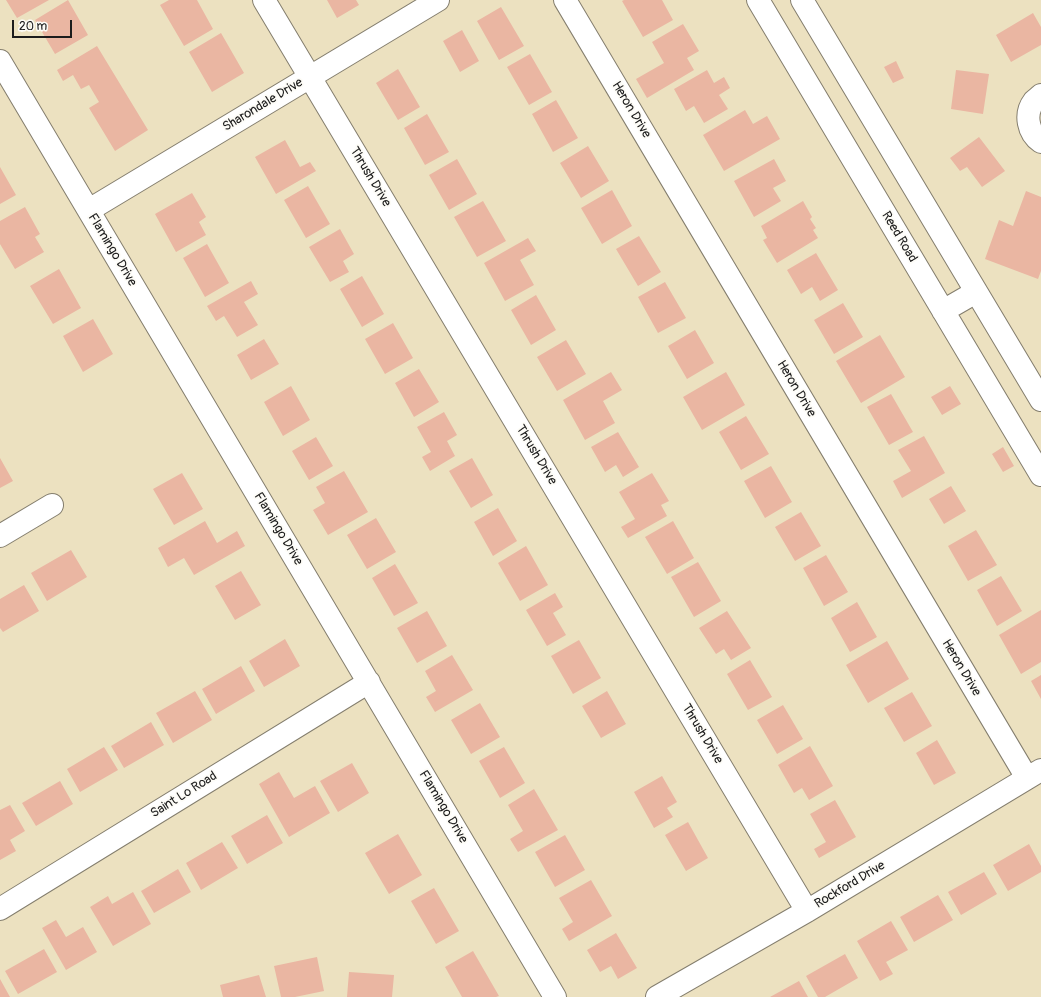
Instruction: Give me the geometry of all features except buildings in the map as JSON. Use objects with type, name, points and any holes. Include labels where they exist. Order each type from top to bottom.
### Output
[{"type":"street","name":"Thrush Drive","points":[[264,0],[807,911]]},
{"type":"street","name":"Sharondale Drive","points":[[89,210],[438,0]]},
{"type":"street","name":"Heron Drive","points":[[565,0],[1034,774]]},
{"type":"street","name":"Reed Road","points":[[758,0],[1041,475]]},
{"type":"street","points":[[802,0],[1041,400]]},
{"type":"street","name":"Flamingo Drive","points":[[0,61],[556,997]]},
{"type":"street","points":[[1041,95],[1033,102],[1029,112],[1028,122],[1031,132],[1041,142]]},
{"type":"street","points":[[943,311],[976,292]]},
{"type":"street","points":[[0,536],[52,505]]},
{"type":"street","name":"Saint Lo Road","points":[[0,909],[369,682]]},
{"type":"street","name":"Rockford Drive","points":[[657,997],[807,911],[1034,774]]}]
